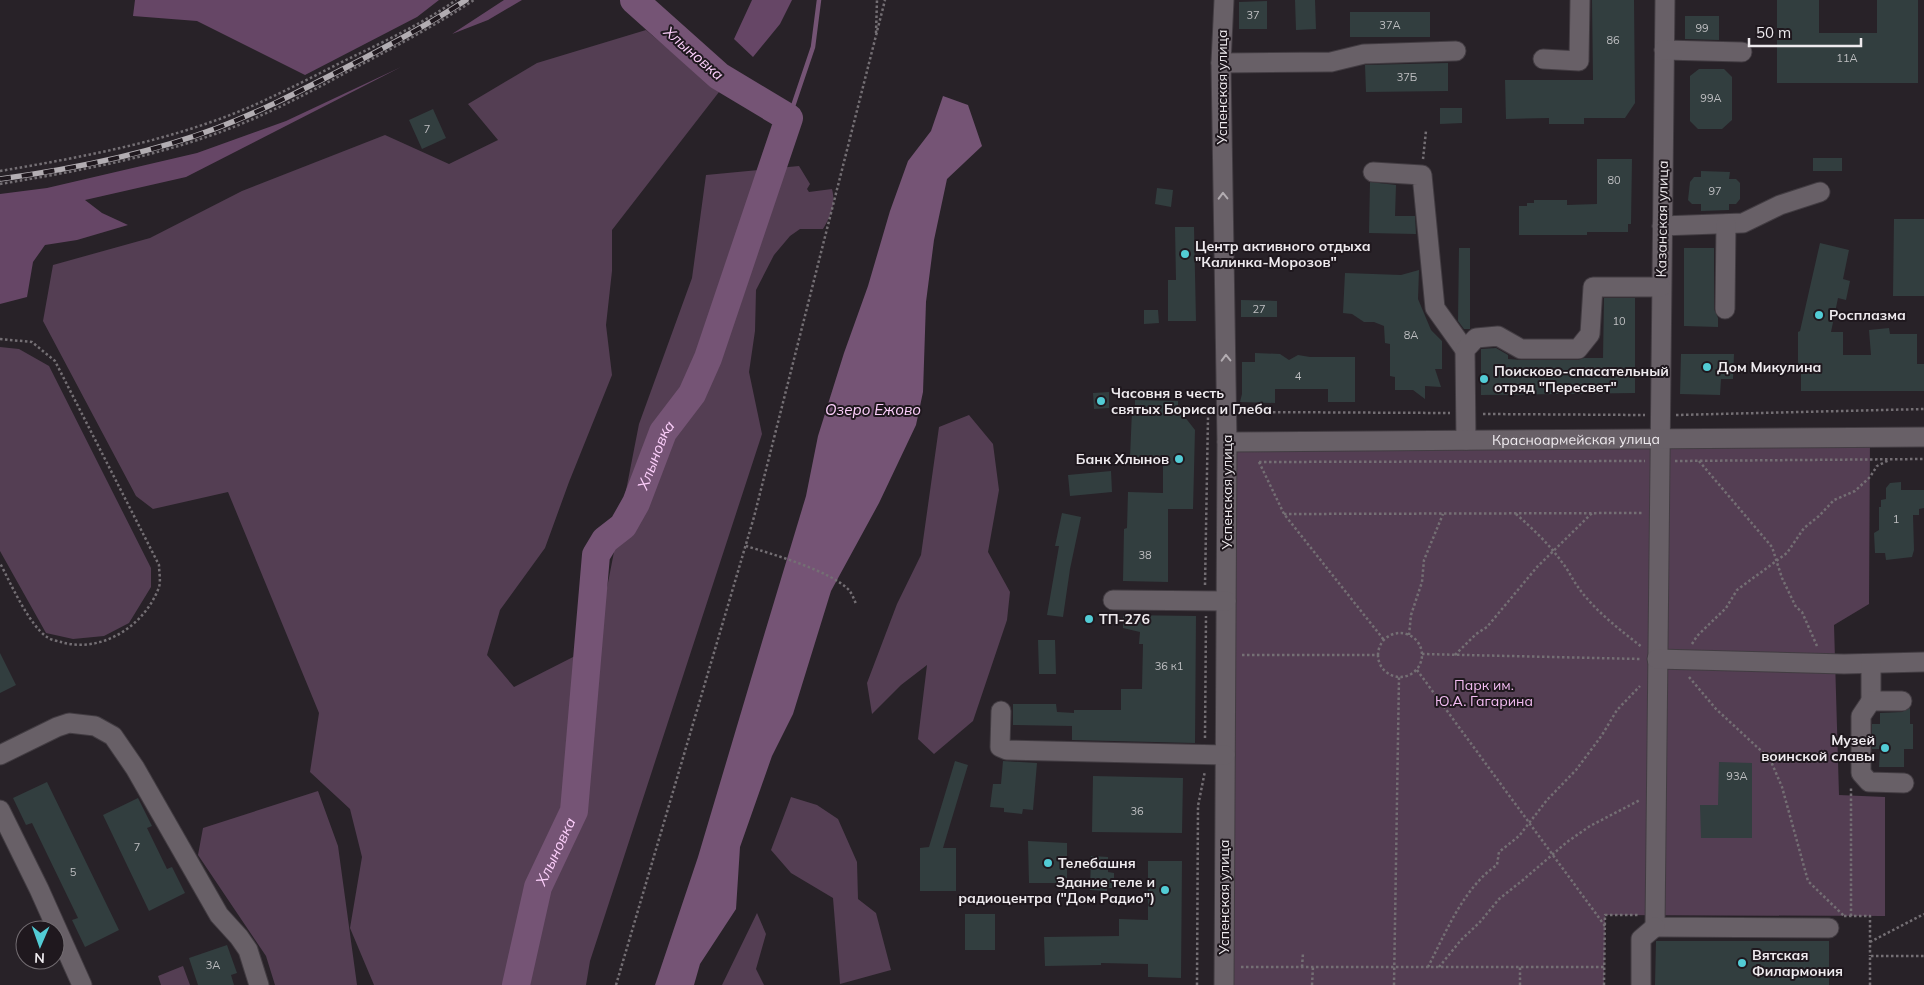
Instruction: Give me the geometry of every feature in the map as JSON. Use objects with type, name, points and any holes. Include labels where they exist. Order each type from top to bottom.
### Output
[{"type":"street","name":"Успенская улица","points":[[1224,0],[1221,63],[1228,442],[1224,985]]},
{"type":"street","points":[[1543,59],[1579,60],[1580,0]]},
{"type":"street","name":"Казанская улица","points":[[1654,921],[1665,0]]},
{"type":"street","points":[[1664,50],[1742,52]]},
{"type":"street","points":[[1221,63],[1331,62],[1364,54],[1456,51]]},
{"type":"street","points":[[1373,172],[1422,175],[1435,308],[1465,350],[1466,440]]},
{"type":"street","points":[[1662,226],[1743,223],[1780,205],[1820,192]]},
{"type":"street","points":[[1725,309],[1726,224]]},
{"type":"street","points":[[1465,350],[1476,338],[1498,336],[1521,349],[1578,349],[1590,334],[1592,287],[1661,287]]},
{"type":"street","name":"Красноармейская улица","points":[[1228,442],[1924,437]]},
{"type":"street","points":[[1113,600],[1226,601]]},
{"type":"street","points":[[1657,662],[1677,660],[1871,664],[1924,662]]},
{"type":"street","points":[[1871,664],[1871,701],[1861,716],[1861,773],[1869,782],[1904,783]]},
{"type":"street","points":[[1871,701],[1902,701]]},
{"type":"street","points":[[1001,711],[1000,747],[1007,750],[1225,755]]},
{"type":"street","points":[[0,755],[57,727],[70,723],[95,726],[113,736],[135,768],[215,909],[248,950],[259,985]]},
{"type":"street","points":[[0,810],[39,889],[82,985]]},
{"type":"street","points":[[1640,985],[1641,939],[1654,921],[1836,922]]},
{"type":"path","points":[[0,171],[117,149],[212,122],[280,94],[380,43],[456,0]]},
{"type":"path","points":[[0,184],[115,163],[197,140],[245,122],[287,103],[385,52],[448,18],[474,0]]},
{"type":"path","points":[[876,36],[877,0]]},
{"type":"path","points":[[616,985],[746,546],[885,0]]},
{"type":"path","points":[[1422,175],[1426,131]]},
{"type":"path","points":[[0,339],[32,342],[55,361],[159,565],[160,586],[150,606],[132,625],[114,638],[90,646],[72,646],[48,639],[36,628],[0,563]]},
{"type":"path","points":[[1239,412],[1660,415],[1924,409]]},
{"type":"path","points":[[1197,985],[1198,806],[1205,772],[1208,417]]},
{"type":"path","points":[[1249,442],[1284,514],[1384,640]]},
{"type":"path","points":[[1836,922],[1808,881],[1782,787],[1770,759],[1716,709],[1677,660],[1690,649],[1697,636],[1726,608],[1737,590],[1787,553],[1804,528],[1834,500],[1855,491],[1870,477],[1877,466],[1889,459]]},
{"type":"path","points":[[1258,462],[1924,459]]},
{"type":"path","points":[[1699,460],[1772,547],[1782,578],[1796,607],[1802,612],[1817,646],[1834,663]]},
{"type":"path","points":[[1516,513],[1534,529],[1562,561],[1578,588],[1622,632],[1657,662]]},
{"type":"path","points":[[1454,655],[1476,634],[1487,627],[1537,567],[1592,513]]},
{"type":"path","points":[[1284,514],[1659,513]]},
{"type":"path","points":[[1409,635],[1411,615],[1422,582],[1424,560],[1443,514]]},
{"type":"path","points":[[746,546],[837,580],[850,591],[856,604]]},
{"type":"path","points":[[1396,634],[1409,635],[1418,643],[1422,654],[1420,665],[1412,674],[1399,677],[1387,673],[1382,668],[1378,655],[1384,640],[1396,634]]},
{"type":"path","points":[[1422,654],[1657,662]]},
{"type":"path","points":[[1225,655],[1378,655]]},
{"type":"path","points":[[1428,967],[1468,894],[1483,874],[1497,865],[1499,852],[1519,836],[1547,800],[1576,770],[1602,735],[1617,710],[1657,662]]},
{"type":"path","points":[[1416,670],[1605,926]]},
{"type":"path","points":[[1394,985],[1399,677]]},
{"type":"path","points":[[1851,788],[1851,916]]},
{"type":"path","points":[[1439,967],[1499,899],[1552,855],[1590,826],[1656,792]]},
{"type":"path","points":[[1870,942],[1924,914]]},
{"type":"path","points":[[1604,985],[1605,915],[1654,921]]},
{"type":"path","points":[[1302,967],[1303,953]]},
{"type":"path","points":[[1870,985],[1870,956],[1924,956]]},
{"type":"path","points":[[1240,967],[1604,967]]},
{"type":"path","points":[[1312,985],[1313,967]]},
{"type":"path","points":[[1520,967],[1520,985]]},
{"type":"green space","points":[[646,30],[719,92],[612,230],[612,271],[606,325],[612,375],[545,548],[500,610],[487,655],[514,687],[579,654],[605,598],[639,424],[692,278],[706,175],[799,166],[810,184],[807,189],[809,192],[832,189],[832,210],[823,229],[800,229],[790,236],[774,255],[756,290],[755,331],[749,372],[762,434],[590,961],[586,985],[374,985],[350,928],[362,857],[350,809],[310,772],[319,713],[228,492],[153,509],[136,496],[43,321],[53,265],[150,238],[242,191],[385,135],[449,164],[498,140],[468,104],[537,63]]},
{"type":"green space","points":[[0,347],[19,349],[49,366],[151,568],[151,587],[129,623],[104,636],[73,639],[46,633],[0,551]]},
{"type":"green space","points":[[969,415],[993,444],[999,490],[988,552],[1010,592],[1007,620],[973,721],[934,754],[918,739],[927,665],[901,685],[872,714],[867,683],[897,604],[921,555],[939,427]]},
{"type":"green space","name":"Парк им. Ю.А. Гагарина","points":[[1870,436],[1869,604],[1834,625],[1839,795],[1885,797],[1885,916],[1605,915],[1604,985],[1231,985],[1231,462],[1240,448]]},
{"type":"green space","points":[[318,791],[338,846],[357,985],[275,985],[266,956],[198,855],[203,828]]},
{"type":"green space","points":[[791,797],[817,805],[838,819],[857,862],[858,899],[876,913],[891,970],[840,984],[833,898],[791,873],[771,850]]},
{"type":"green space","points":[[757,913],[766,934],[756,969],[764,985],[722,985]]},
{"type":"green space","points":[[183,966],[190,985],[161,985],[158,976]]},
{"type":"shaded area","points":[[135,0],[439,0],[417,17],[305,75],[197,21],[133,16]]},
{"type":"shaded area","points":[[504,0],[522,0],[488,20],[452,34]]},
{"type":"shaded area","points":[[752,0],[792,0],[780,24],[753,57],[734,39]]},
{"type":"shaded area","points":[[401,67],[186,177],[85,200],[102,213],[128,225],[77,240],[45,245],[33,262],[27,297],[0,304],[0,194],[47,188],[197,153],[286,121]]},
{"type":"water","name":"Озеро Ежово","points":[[943,96],[968,105],[982,146],[947,179],[934,240],[926,302],[923,392],[916,425],[879,503],[831,591],[793,714],[772,756],[740,847],[736,909],[700,964],[694,985],[655,985],[698,857],[806,496],[818,436],[844,353],[868,286],[890,211],[908,161],[931,131]]},
{"type":"building","points":[[1295,0],[1315,0],[1316,29],[1296,30]]},
{"type":"building","points":[[1592,0],[1634,0],[1635,103],[1625,118],[1584,118],[1584,124],[1549,124],[1549,118],[1506,119],[1505,80],[1593,80]]},
{"type":"building","points":[[1777,0],[1819,0],[1819,33],[1877,33],[1877,0],[1918,0],[1918,83],[1777,83]]},
{"type":"building","points":[[1267,1],[1267,29],[1239,29],[1239,2]]},
{"type":"building","points":[[1350,12],[1430,12],[1430,37],[1350,37]]},
{"type":"building","points":[[1685,16],[1719,16],[1719,40],[1685,39]]},
{"type":"building","points":[[1448,63],[1448,91],[1366,92],[1365,65]]},
{"type":"building","points":[[1699,69],[1724,69],[1732,77],[1732,120],[1722,129],[1698,129],[1690,121],[1690,76]]},
{"type":"building","points":[[1440,108],[1462,108],[1462,123],[1440,124]]},
{"type":"building","points":[[433,109],[446,138],[422,149],[409,120]]},
{"type":"building","points":[[1813,158],[1842,158],[1842,171],[1813,171]]},
{"type":"building","points":[[1597,159],[1632,159],[1631,224],[1628,224],[1628,232],[1587,232],[1587,235],[1519,235],[1519,206],[1527,206],[1527,203],[1534,203],[1534,200],[1567,200],[1567,205],[1597,204]]},
{"type":"building","points":[[1701,171],[1730,172],[1729,179],[1736,179],[1740,183],[1740,199],[1736,204],[1729,204],[1729,210],[1701,211],[1701,204],[1692,204],[1688,200],[1690,182],[1694,177],[1701,177]]},
{"type":"building","points":[[1370,182],[1396,185],[1395,216],[1415,216],[1416,234],[1369,233]]},
{"type":"building","points":[[1157,188],[1173,190],[1171,207],[1155,204]]},
{"type":"building","points":[[1894,219],[1924,219],[1924,296],[1893,296]]},
{"type":"building","name":"Центр активного отдыха \"Калинка-Морозов\"","points":[[1175,227],[1194,227],[1196,321],[1168,321],[1168,280],[1176,280]]},
{"type":"building","name":"Росплазма","points":[[1820,243],[1849,250],[1843,279],[1850,281],[1846,300],[1838,298],[1831,332],[1843,332],[1843,355],[1871,355],[1869,330],[1889,328],[1890,334],[1917,334],[1917,364],[1924,364],[1924,391],[1801,391],[1801,371],[1798,371],[1798,332],[1800,331]]},
{"type":"building","points":[[1459,248],[1470,248],[1470,329],[1464,329],[1458,321]]},
{"type":"building","points":[[1684,248],[1714,248],[1714,309],[1718,318],[1718,327],[1684,326]]},
{"type":"building","points":[[1419,270],[1418,299],[1431,330],[1442,341],[1442,369],[1435,369],[1441,387],[1425,386],[1425,399],[1413,390],[1395,390],[1395,377],[1390,376],[1390,344],[1385,343],[1384,326],[1374,322],[1364,322],[1352,314],[1343,313],[1345,273],[1401,275]]},
{"type":"building","points":[[1604,298],[1635,298],[1635,393],[1481,395],[1481,349],[1496,348],[1508,355],[1508,359],[1521,360],[1603,358]]},
{"type":"building","points":[[1241,300],[1277,301],[1277,317],[1241,317]]},
{"type":"building","points":[[1144,310],[1158,310],[1159,323],[1144,324]]},
{"type":"building","points":[[1255,353],[1280,354],[1289,360],[1298,355],[1310,357],[1355,357],[1355,402],[1328,402],[1328,389],[1275,389],[1275,403],[1240,402],[1242,394],[1242,362],[1255,362]]},
{"type":"building","name":"Дом Микулина","points":[[1681,354],[1734,354],[1733,379],[1721,379],[1720,395],[1680,394]]},
{"type":"building","name":"Часовня в честь святых Бориса и Глеба","points":[[1109,392],[1109,408],[1094,409],[1093,393]]},
{"type":"building","name":"Банк Хлынов","points":[[1135,400],[1178,401],[1178,412],[1181,412],[1195,430],[1193,509],[1168,509],[1168,582],[1123,581],[1124,529],[1127,528],[1128,492],[1163,493],[1163,459],[1130,458],[1132,410],[1135,410]]},
{"type":"building","points":[[1111,471],[1112,492],[1070,496],[1068,475]]},
{"type":"building","points":[[1901,482],[1901,490],[1924,490],[1924,508],[1919,509],[1919,515],[1913,515],[1914,550],[1912,557],[1886,560],[1885,553],[1875,553],[1874,533],[1879,530],[1879,507],[1881,507],[1881,500],[1886,499],[1886,488],[1890,483]]},
{"type":"building","points":[[1062,513],[1081,517],[1070,569],[1063,617],[1047,615],[1059,546],[1055,546]]},
{"type":"building","points":[[1123,615],[1196,616],[1195,743],[1072,740],[1072,726],[1013,725],[1013,704],[1056,704],[1057,712],[1074,713],[1074,710],[1121,710],[1121,689],[1142,689],[1143,644],[1139,644],[1140,632],[1123,628]]},
{"type":"building","points":[[1038,640],[1055,640],[1056,674],[1039,674]]},
{"type":"building","points":[[0,653],[16,685],[0,693]]},
{"type":"building","points":[[1910,708],[1910,724],[1913,724],[1913,749],[1904,749],[1904,767],[1879,767],[1880,749],[1872,749],[1872,724],[1880,724],[1880,713],[1902,712]]},
{"type":"building","points":[[955,761],[968,765],[943,848],[956,848],[956,891],[920,891],[920,848],[929,847]]},
{"type":"building","points":[[1003,761],[1037,763],[1033,810],[1023,809],[1022,814],[1004,812],[1004,808],[990,807],[993,784],[1001,784]]},
{"type":"building","points":[[1719,762],[1752,763],[1752,838],[1701,838],[1700,805],[1718,805]]},
{"type":"building","points":[[1093,776],[1183,778],[1182,833],[1092,832]]},
{"type":"building","points":[[47,782],[119,930],[85,947],[72,920],[78,918],[32,823],[26,825],[13,798]]},
{"type":"building","points":[[138,798],[152,826],[147,828],[167,869],[172,867],[185,893],[149,911],[103,815]]},
{"type":"building","name":"Телебашня","points":[[1028,841],[1067,843],[1067,883],[1029,883]]},
{"type":"building","points":[[1091,856],[1108,857],[1108,872],[1114,873],[1114,888],[1107,888],[1107,891],[1090,890]]},
{"type":"building","name":"Здание теле и радиоцентра (\"Дом Радио\")","points":[[1148,861],[1182,861],[1181,978],[1148,977],[1148,964],[1101,963],[1101,965],[1045,966],[1044,937],[1119,936],[1119,919],[1148,920]]},
{"type":"building","points":[[965,914],[995,914],[995,950],[965,950]]},
{"type":"building","name":"Вятская Филармония","points":[[1656,941],[1829,941],[1829,985],[1655,985]]},
{"type":"building","points":[[227,945],[237,973],[231,975],[234,985],[198,985],[189,958]]},
{"type":"waterway","name":"Хлыновка","points":[[516,985],[538,887],[574,811],[596,555],[605,540],[623,526],[636,503],[663,432],[692,394],[708,358],[789,118],[719,76],[634,0]]},
{"type":"waterway","points":[[789,118],[813,47],[819,0]]},
{"type":"railway","points":[[0,179],[110,160],[164,146],[217,128],[267,107],[347,67],[422,27],[466,0]]},
{"type":"place","name":"Центр активного отдыха \"Калинка-Морозов\"","points":[[1185,254]]},
{"type":"place","name":"Росплазма","points":[[1819,315]]},
{"type":"place","name":"Дом Микулина","points":[[1707,367]]},
{"type":"place","name":"Поисково-спасательный отряд \"Пересвет\"","points":[[1484,379]]},
{"type":"place","name":"Часовня в честь святых Бориса и Глеба","points":[[1101,401]]},
{"type":"place","name":"Банк Хлынов","points":[[1179,459]]},
{"type":"place","name":"ТП-276","points":[[1089,619]]},
{"type":"place","name":"Музей воинской славы","points":[[1885,748]]},
{"type":"place","name":"Телебашня","points":[[1048,863]]},
{"type":"place","name":"Здание теле и радиоцентра (\"Дом Радио\")","points":[[1165,890]]},
{"type":"place","name":"Вятская Филармония","points":[[1742,963]]}]
